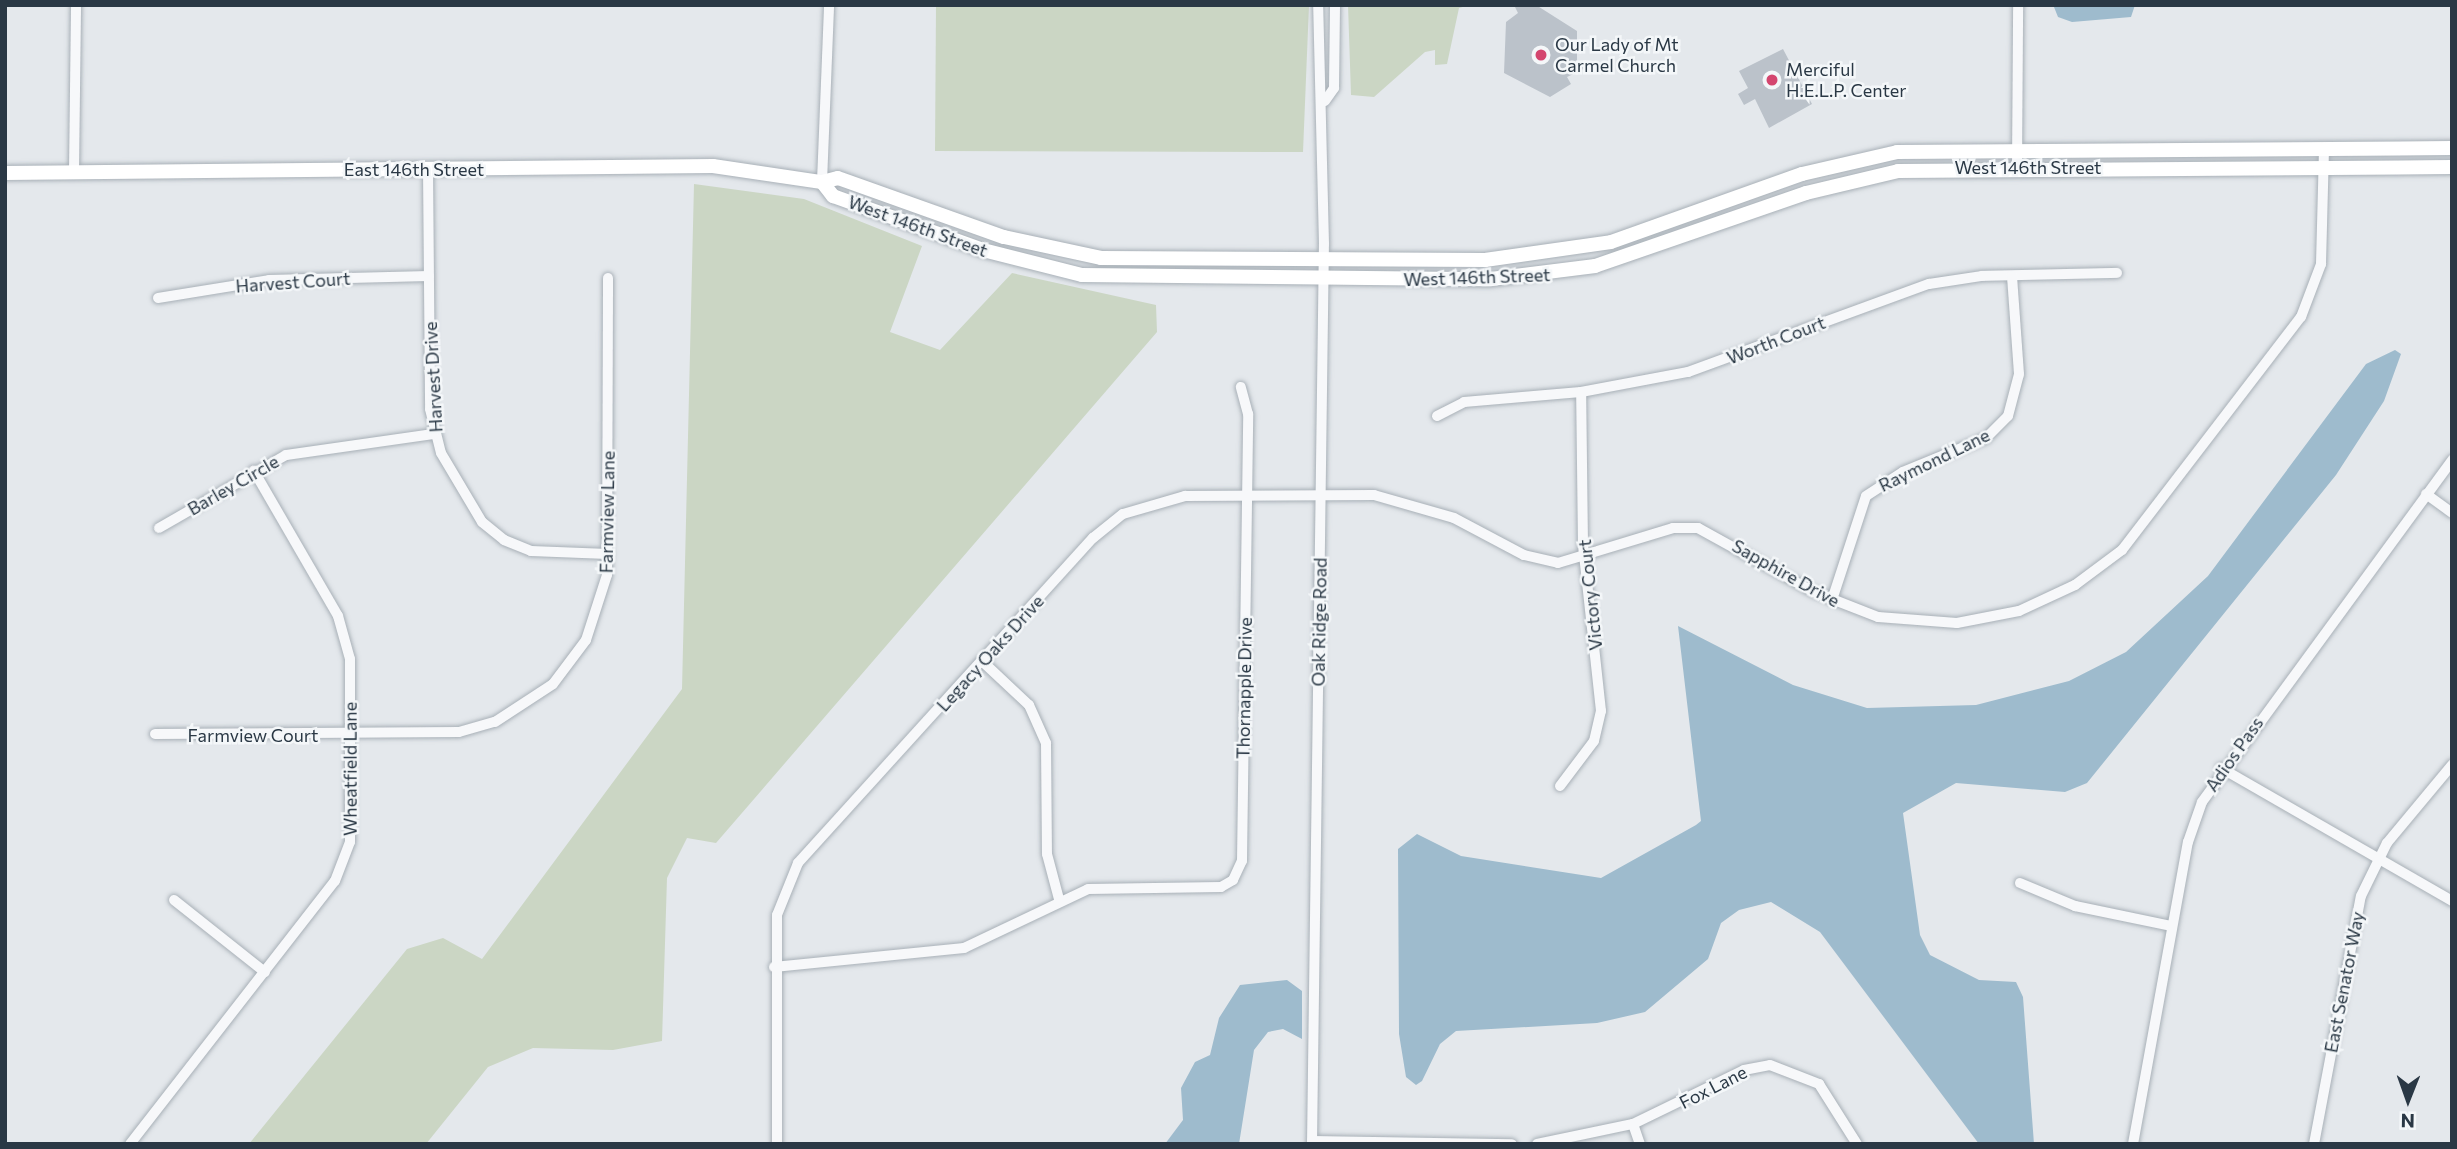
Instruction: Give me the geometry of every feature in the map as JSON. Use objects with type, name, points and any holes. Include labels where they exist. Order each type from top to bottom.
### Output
[{"type":"main road","name":"West 146th Street","points":[[2452,148],[1926,149],[1849,161],[1563,253],[1323,261],[1082,256],[1004,237],[838,178],[822,182],[833,196],[1063,272],[1140,280],[1490,279],[1570,272],[1843,182],[1912,170],[2017,167],[2452,167]]},
{"type":"main road","name":"East 146th Street","points":[[5,173],[713,166],[822,182]]},
{"type":"street","points":[[74,172],[76,5]]},
{"type":"street","points":[[822,182],[829,5]]},
{"type":"street","name":"Oak Ridge Road","points":[[1312,1143],[1325,101],[1317,88],[1318,5]]},
{"type":"street","name":"Oak Ridge Road","points":[[1325,101],[1334,88],[1335,5]]},
{"type":"street","points":[[2017,167],[2018,5]]},
{"type":"street","name":"Sapphire Drive","points":[[1320,492],[1374,495],[1454,519],[1544,562],[1584,559],[1673,528],[1698,528],[1832,600],[1907,621],[1988,619],[2049,599],[2114,557],[2143,527],[2306,309],[2321,264],[2323,148]]},
{"type":"street","name":"Harvest Drive","points":[[428,168],[433,434],[472,508],[493,533],[531,551],[608,554]]},
{"type":"street","name":"Worth Court","points":[[1437,416],[1464,402],[1581,392],[1688,372],[1907,290],[2012,276],[2118,273]]},
{"type":"street","name":"Harvest Court","points":[[158,298],[269,280],[429,276]]},
{"type":"street","name":"Raymond Lane","points":[[1832,600],[1866,496],[1893,477],[1986,438],[2008,416],[2019,374],[2012,276]]},
{"type":"street","name":"Farmview Lane","points":[[351,735],[458,732],[529,703],[586,640],[603,598],[608,554],[608,278]]},
{"type":"street","name":"Thornapple Drive","points":[[1059,898],[1104,887],[1221,887],[1233,880],[1242,861],[1248,414],[1241,387]]},
{"type":"street","name":"Victory Court","points":[[1560,786],[1594,741],[1601,711],[1584,559],[1581,392]]},
{"type":"street","name":"Barley Circle","points":[[159,528],[254,471],[300,450],[395,444],[433,434]]},
{"type":"street","name":"Adios Pass","points":[[2133,1144],[2188,842],[2221,768],[2452,460]]},
{"type":"street","name":"Wheatfield Lane","points":[[130,1144],[265,972],[345,863],[351,735],[350,659],[338,616],[254,471]]},
{"type":"street","name":"Legacy Oaks Drive","points":[[777,1144],[777,915],[798,863],[1093,538],[1123,514],[1163,499],[1320,492]]},
{"type":"street","points":[[2426,494],[2452,513]]},
{"type":"street","points":[[775,967],[964,948],[1059,898],[1047,854],[1046,743],[1030,705],[983,662]]},
{"type":"street","name":"Farmview Court","points":[[155,734],[351,735]]},
{"type":"street","name":"East Senator Way","points":[[2314,1144],[2354,922],[2378,859],[2428,786],[2452,765]]},
{"type":"street","points":[[2221,768],[2452,901]]},
{"type":"street","points":[[2020,883],[2075,906],[2172,926]]},
{"type":"street","points":[[174,900],[265,972]]},
{"type":"street","name":"Fox Lane","points":[[1537,1144],[1633,1124],[1744,1069],[1780,1066],[1819,1084],[1857,1144]]},
{"type":"street","points":[[1633,1124],[1640,1144]]},
{"type":"street","points":[[1312,1143],[1512,1144]]},
{"type":"green space","points":[[936,5],[1309,5],[1303,152],[935,151]]},
{"type":"green space","points":[[1348,5],[1470,5],[1459,8],[1447,64],[1435,65],[1435,50],[1425,52],[1374,97],[1351,95]]},
{"type":"green space","points":[[694,184],[804,199],[922,246],[890,332],[940,350],[1012,273],[1156,305],[1157,332],[716,843],[687,838],[667,878],[662,1041],[613,1050],[533,1048],[488,1067],[426,1144],[249,1144],[407,949],[443,938],[482,959],[682,689]]},
{"type":"water","points":[[2135,5],[2131,17],[2072,22],[2058,17],[2054,7]]},
{"type":"water","points":[[2395,350],[2401,354],[2384,401],[2336,475],[2087,783],[2065,792],[1956,783],[1903,813],[1920,935],[1930,955],[1979,980],[2016,982],[2023,997],[2034,1144],[1979,1144],[1820,932],[1771,902],[1739,910],[1721,923],[1708,959],[1645,1012],[1597,1023],[1456,1031],[1440,1044],[1422,1081],[1416,1085],[1406,1077],[1399,1034],[1398,849],[1417,834],[1461,856],[1601,878],[1696,825],[1701,821],[1678,626],[1793,685],[1867,708],[1976,705],[2069,681],[2126,652],[2208,576],[2366,364]]},
{"type":"water","points":[[1287,980],[1302,991],[1302,1039],[1283,1029],[1268,1032],[1254,1050],[1239,1144],[1165,1144],[1183,1120],[1181,1088],[1195,1062],[1210,1055],[1219,1018],[1240,985]]},
{"type":"building","name":"Our Lady of Mt Carmel Church","points":[[1514,5],[1536,5],[1577,31],[1577,64],[1598,62],[1567,77],[1571,84],[1550,97],[1504,73],[1506,22],[1518,13]]},
{"type":"building","name":"Merciful H.E.L.P. Center","points":[[1783,49],[1812,104],[1769,128],[1755,99],[1744,105],[1738,94],[1748,88],[1739,71]]},
{"type":"place","name":"Our Lady of Mt Carmel Church","points":[[1541,55]]},
{"type":"place","name":"Merciful H.E.L.P. Center","points":[[1772,80]]}]
